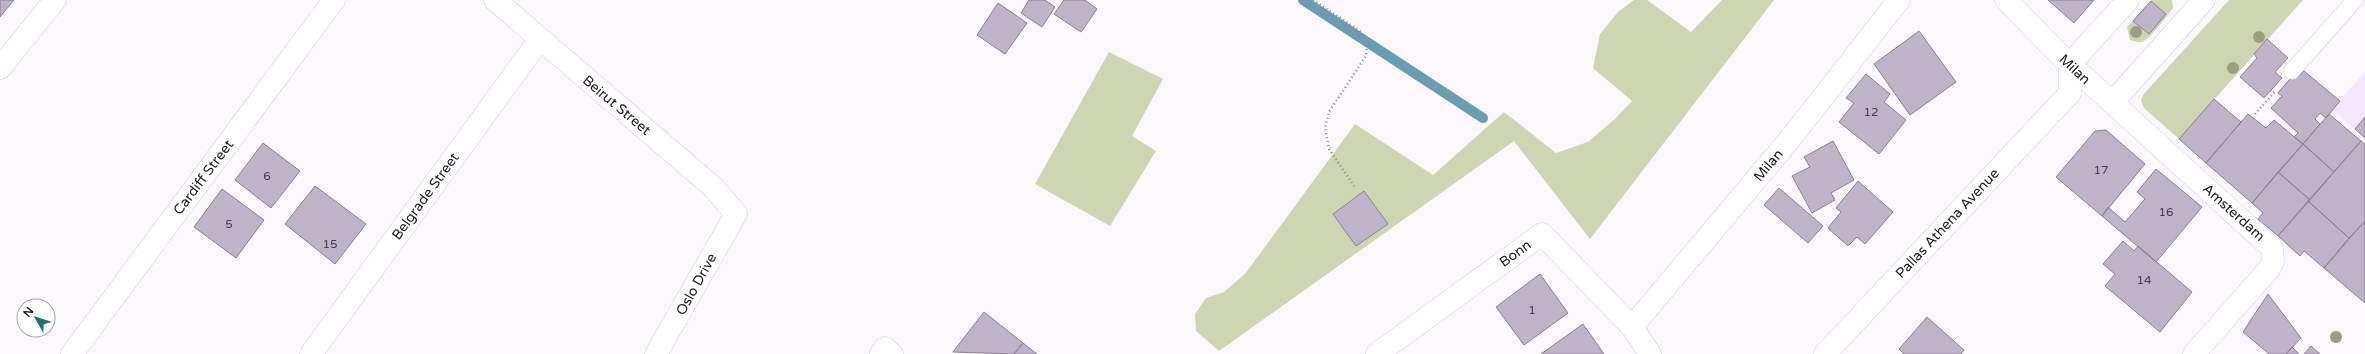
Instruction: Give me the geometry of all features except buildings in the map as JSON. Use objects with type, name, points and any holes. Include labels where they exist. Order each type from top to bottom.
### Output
[{"type":"street","points":[[0,68],[55,0]]},
{"type":"street","name":"Cardiff Street","points":[[72,354],[334,0]]},
{"type":"street","name":"Beirut Street","points":[[495,0],[713,186],[736,214]]},
{"type":"street","name":"Milan","points":[[1632,327],[1790,139],[1899,0]]},
{"type":"street","name":"Milan","points":[[2006,0],[2070,64],[2112,103]]},
{"type":"street","points":[[2128,0],[2070,64],[2070,93],[2112,103],[2200,1]]},
{"type":"street","name":"Belgrade Street","points":[[311,354],[540,39]]},
{"type":"street","name":"Pallas Athena Avenue","points":[[1825,354],[2070,93]]},
{"type":"street","name":"Amsterdam","points":[[2112,103],[2272,248],[2273,262],[2269,270],[2194,354]]},
{"type":"street","name":"Oslo Drive","points":[[656,354],[736,214]]},
{"type":"street","name":"Bonn","points":[[1377,354],[1542,234],[1632,327],[1650,354]]},
{"type":"street","points":[[882,354],[885,348],[892,354]]},
{"type":"lane","points":[[2292,71],[2355,0]]},
{"type":"path","points":[[1313,0],[1360,31],[1367,45],[1366,56],[1329,112],[1325,128],[1329,149],[1354,186]]},
{"type":"path","points":[[2255,114],[2292,71]]},
{"type":"shaded area","points":[[2365,72],[2365,138],[2332,109]]},
{"type":"green space","points":[[1634,0],[1647,0],[1691,32],[1722,0],[1774,0],[1590,239],[1514,141],[1219,351],[1196,331],[1195,314],[1206,298],[1224,292],[1245,274],[1355,124],[1433,175],[1504,112],[1556,153],[1588,142],[1615,119],[1632,101],[1593,68],[1600,34],[1618,12]]},
{"type":"green space","points":[[2151,0],[2172,0],[2173,8],[2146,40],[2136,42],[2130,40],[2127,27]]},
{"type":"green space","points":[[2229,0],[2303,0],[2179,139],[2144,108],[2141,101],[2143,95]]},
{"type":"green space","points":[[1109,52],[1163,79],[1132,136],[1156,151],[1110,226],[1035,184]]},
{"type":"waterway","points":[[1303,0],[1483,118]]}]
